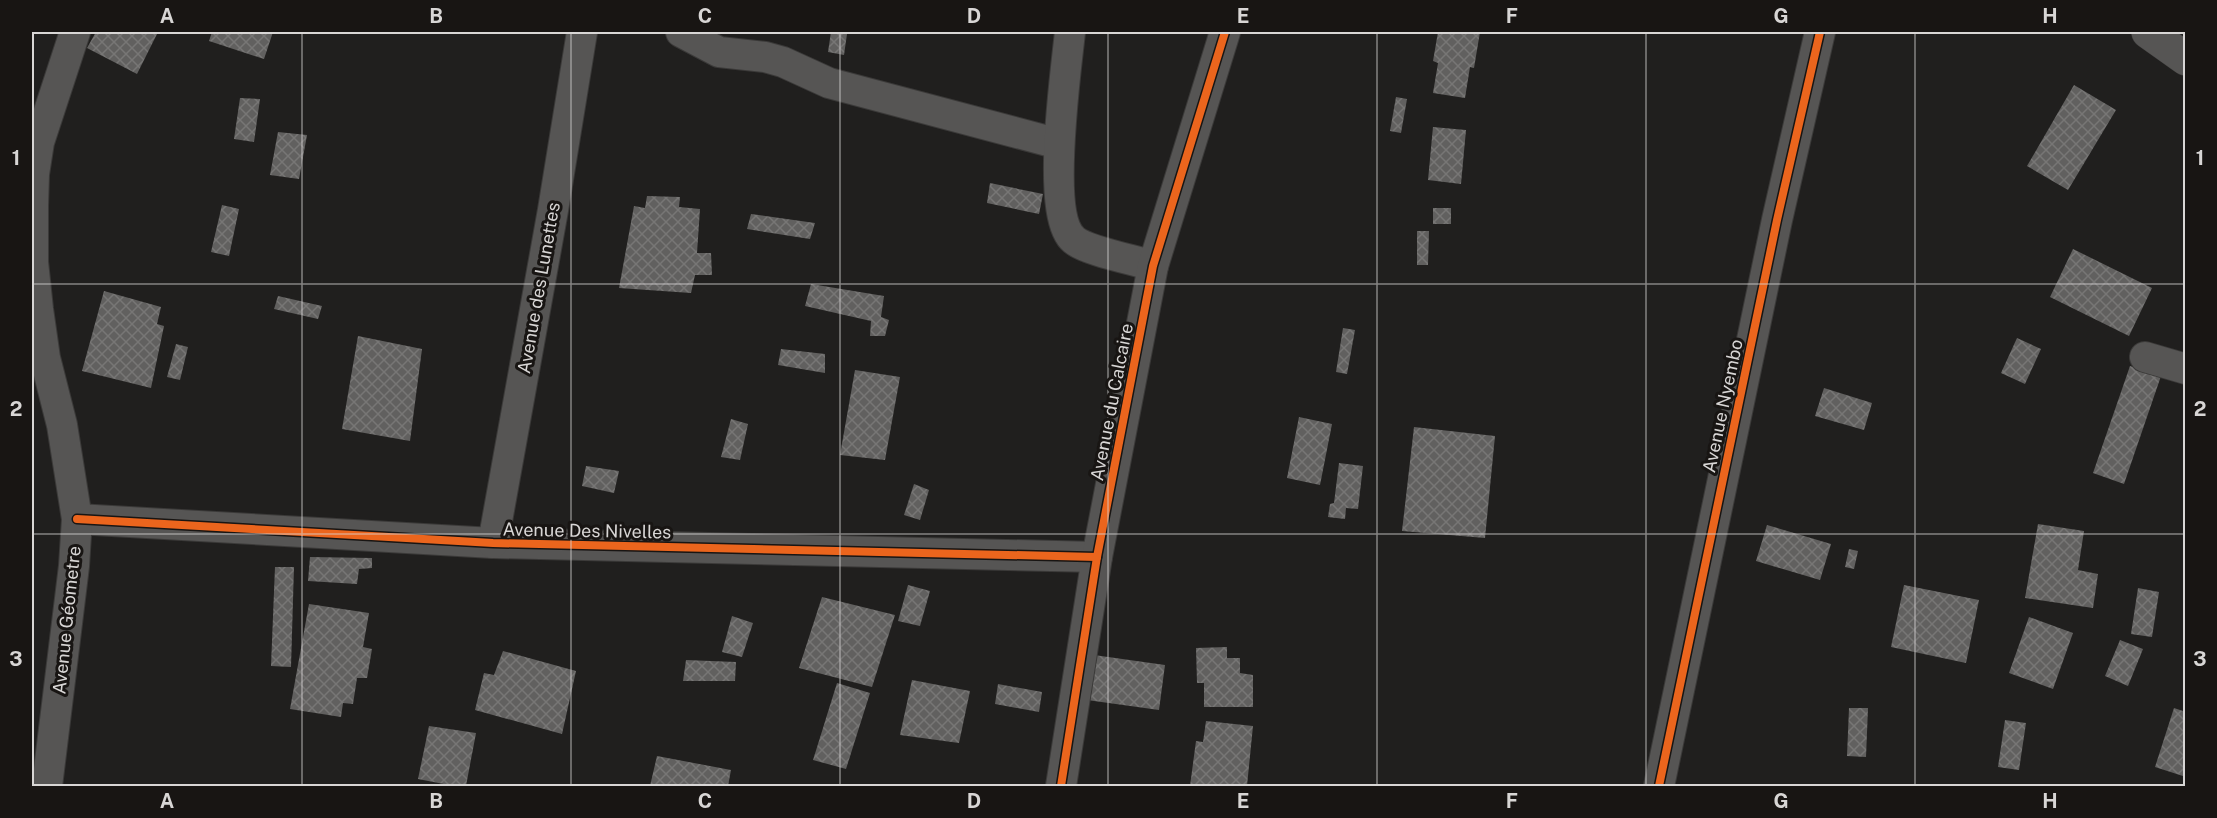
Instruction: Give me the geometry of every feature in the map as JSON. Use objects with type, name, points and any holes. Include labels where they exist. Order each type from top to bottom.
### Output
[{"type":"street","name":"Avenue Géometre","points":[[43,776],[74,566],[77,519],[62,425],[38,358],[38,309],[33,262],[35,141],[75,32]]},
{"type":"street","name":"Avenue des Lunettes","points":[[493,543],[553,210],[582,32]]},
{"type":"street","points":[[681,32],[718,52],[765,57],[783,62],[829,83],[1059,144]]},
{"type":"street","points":[[1070,32],[1059,144],[1060,203],[1066,232],[1088,248],[1153,266]]},
{"type":"street","name":"Avenue du Calcaire","points":[[1061,786],[1097,557],[1153,266],[1226,32]]},
{"type":"street","name":"Avenue Nyembo","points":[[1659,786],[1777,220],[1820,32]]},
{"type":"street","points":[[2148,32],[2186,59]]},
{"type":"street","points":[[2145,357],[2186,369]]},
{"type":"street","name":"Avenue Des Nivelles","points":[[77,519],[493,543],[1097,557]]},
{"type":"building","points":[[96,32],[158,32],[137,74],[87,48]]},
{"type":"building","points":[[212,32],[273,32],[264,59],[209,41]]},
{"type":"building","points":[[831,32],[847,34],[844,55],[828,52]]},
{"type":"building","points":[[1438,32],[1480,32],[1474,68],[1470,67],[1465,98],[1433,93],[1438,63],[1433,61]]},
{"type":"building","points":[[2074,85],[2116,110],[2068,190],[2027,166]]},
{"type":"building","points":[[1396,97],[1407,99],[1401,133],[1390,131]]},
{"type":"building","points":[[240,98],[260,99],[254,142],[234,139]]},
{"type":"building","points":[[1433,127],[1466,130],[1461,184],[1428,180]]},
{"type":"building","points":[[278,132],[307,135],[299,179],[270,175]]},
{"type":"building","points":[[990,183],[1043,194],[1039,214],[987,203]]},
{"type":"building","points":[[647,196],[680,197],[679,207],[700,209],[697,253],[711,253],[712,275],[695,275],[691,293],[619,288],[634,206],[645,208]]},
{"type":"building","points":[[222,205],[239,209],[229,256],[211,252]]},
{"type":"building","points":[[1433,208],[1451,208],[1451,224],[1433,224]]},
{"type":"building","points":[[751,214],[815,223],[810,239],[747,229]]},
{"type":"building","points":[[1417,231],[1429,231],[1428,265],[1417,265]]},
{"type":"building","points":[[2073,249],[2152,288],[2129,336],[2050,297]]},
{"type":"building","points":[[811,284],[884,296],[881,317],[889,320],[885,336],[870,336],[871,321],[805,306]]},
{"type":"building","points":[[104,291],[161,307],[157,324],[164,326],[151,388],[82,371]]},
{"type":"building","points":[[278,296],[322,306],[318,319],[274,309]]},
{"type":"building","points":[[1343,328],[1355,330],[1347,374],[1336,372]]},
{"type":"building","points":[[358,336],[422,349],[410,441],[342,429]]},
{"type":"building","points":[[2017,338],[2041,349],[2025,384],[2001,373]]},
{"type":"building","points":[[176,344],[188,347],[180,380],[167,377]]},
{"type":"building","points":[[781,349],[825,354],[825,373],[778,365]]},
{"type":"building","points":[[2130,366],[2161,376],[2124,484],[2093,473]]},
{"type":"building","points":[[855,370],[900,377],[885,460],[840,455]]},
{"type":"building","points":[[1824,388],[1872,403],[1864,430],[1815,416]]},
{"type":"building","points":[[1299,417],[1332,424],[1320,485],[1287,478]]},
{"type":"building","points":[[731,419],[748,424],[740,460],[721,457]]},
{"type":"building","points":[[1414,427],[1495,436],[1485,538],[1402,531]]},
{"type":"building","points":[[1339,463],[1363,466],[1358,509],[1346,508],[1345,519],[1328,517],[1330,504],[1334,503]]},
{"type":"building","points":[[586,466],[619,471],[614,493],[582,486]]},
{"type":"building","points":[[914,484],[929,490],[920,520],[904,515]]},
{"type":"building","points":[[2038,524],[2084,531],[2078,570],[2098,574],[2093,608],[2025,598]]},
{"type":"building","points":[[1767,525],[1831,544],[1820,580],[1756,561]]},
{"type":"building","points":[[1849,549],[1858,551],[1854,569],[1845,567]]},
{"type":"building","points":[[310,557],[372,558],[372,568],[359,569],[357,584],[308,581]]},
{"type":"building","points":[[275,567],[294,567],[291,667],[271,666]]},
{"type":"building","points":[[908,585],[930,591],[920,626],[898,621]]},
{"type":"building","points":[[1904,585],[1979,600],[1966,663],[1891,647]]},
{"type":"building","points":[[2138,588],[2159,592],[2152,637],[2131,634]]},
{"type":"building","points":[[822,597],[895,615],[872,687],[799,668]]},
{"type":"building","points":[[309,604],[369,613],[363,647],[372,649],[367,678],[357,678],[353,704],[343,703],[341,717],[290,709]]},
{"type":"building","points":[[732,616],[753,623],[742,657],[722,652]]},
{"type":"building","points":[[2029,617],[2073,633],[2053,689],[2009,673]]},
{"type":"building","points":[[2120,640],[2143,649],[2128,686],[2105,676]]},
{"type":"building","points":[[1227,647],[1227,658],[1240,658],[1240,673],[1253,675],[1253,707],[1204,707],[1204,683],[1197,683],[1196,648]]},
{"type":"building","points":[[503,651],[576,671],[562,734],[475,710],[484,673],[494,675]]},
{"type":"building","points":[[1094,655],[1165,665],[1159,710],[1087,700]]},
{"type":"building","points":[[686,660],[736,662],[735,681],[683,681]]},
{"type":"building","points":[[912,680],[970,691],[959,743],[900,735]]},
{"type":"building","points":[[837,683],[870,693],[846,769],[813,760]]},
{"type":"building","points":[[998,684],[1042,692],[1039,712],[995,704]]},
{"type":"building","points":[[1849,708],[1868,708],[1866,757],[1847,756]]},
{"type":"building","points":[[2174,708],[2186,712],[2186,777],[2155,767]]},
{"type":"building","points":[[2005,720],[2026,723],[2019,770],[1998,767]]},
{"type":"building","points":[[1206,721],[1253,726],[1247,786],[1190,786],[1196,741],[1203,742]]},
{"type":"building","points":[[429,726],[476,733],[466,786],[418,779]]},
{"type":"building","points":[[657,756],[731,770],[728,786],[650,786]]},
{"type":"cycle path","points":[[1061,786],[1097,557],[1153,266],[1225,32]]},
{"type":"cycle path","points":[[1659,786],[1777,220],[1820,32]]},
{"type":"cycle path","points":[[77,519],[493,543],[1097,557]]}]
